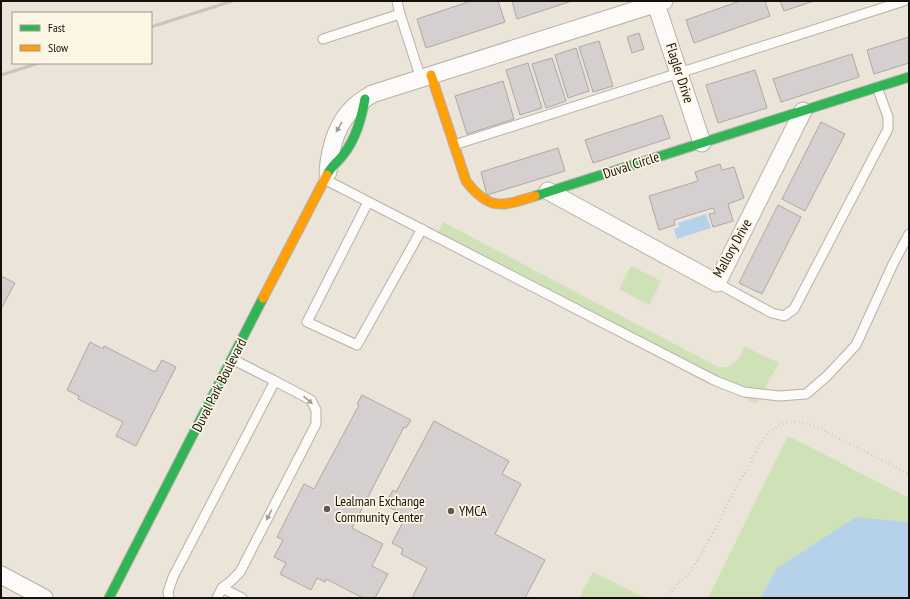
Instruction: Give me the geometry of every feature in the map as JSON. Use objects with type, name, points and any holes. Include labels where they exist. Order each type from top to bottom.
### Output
[{"type":"street","name":"Flagler Drive","points":[[660,2],[702,143]]},
{"type":"street","points":[[426,77],[660,2]]},
{"type":"street","name":"Duval Park Boulevard","points":[[109,598],[326,175],[329,155],[337,132],[345,116],[368,96],[426,77]]},
{"type":"street","name":"Duval Circle","points":[[426,77],[454,145],[466,181],[473,190],[484,199],[496,205],[506,205],[548,192],[909,77]]},
{"type":"street","name":"Mallory Drive","points":[[548,192],[716,283],[804,111]]},
{"type":"street","points":[[1,575],[44,598]]},
{"type":"lane","points":[[397,1],[400,14],[426,77]]},
{"type":"lane","points":[[454,145],[904,1]]},
{"type":"lane","points":[[323,39],[400,14]]},
{"type":"lane","points":[[716,283],[772,313],[784,316],[794,309],[888,128],[888,117],[877,88]]},
{"type":"lane","points":[[326,175],[368,202],[716,381],[744,392],[779,396],[806,394],[827,376],[856,345],[893,264],[909,234]]},
{"type":"lane","points":[[368,202],[307,322],[357,345],[422,229]]},
{"type":"lane","points":[[217,598],[222,588],[240,572],[316,424],[316,410],[311,400],[232,359]]},
{"type":"lane","points":[[169,598],[168,592],[173,577],[275,381]]},
{"type":"lane","points":[[222,588],[242,598]]},
{"type":"path","points":[[667,598],[677,584],[690,573],[717,526],[757,449],[767,434],[779,425],[789,422],[802,422],[819,428],[909,474]]},
{"type":"green space","points":[[443,222],[718,367],[728,367],[735,363],[745,347],[779,363],[756,404],[436,236]]},
{"type":"green space","points":[[631,266],[661,281],[649,305],[619,289]]},
{"type":"green space","points":[[788,436],[909,498],[909,522],[856,517],[777,568],[760,598],[708,598]]},
{"type":"green space","points":[[593,572],[645,598],[579,598]]},
{"type":"water","points":[[706,214],[711,228],[677,239],[674,229],[679,227],[678,223]]},
{"type":"water","points":[[856,517],[909,522],[909,598],[760,598],[777,568]]},
{"type":"building","points":[[471,1],[498,1],[505,22],[426,48],[417,19]]},
{"type":"building","points":[[512,1],[572,1],[517,19]]},
{"type":"building","points":[[740,1],[765,1],[770,16],[694,43],[686,20]]},
{"type":"building","points":[[780,1],[814,1],[784,11]]},
{"type":"building","points":[[639,33],[644,49],[632,53],[627,37]]},
{"type":"building","points":[[909,37],[909,63],[874,74],[867,50]]},
{"type":"building","points":[[599,41],[613,86],[593,92],[579,47]]},
{"type":"building","points":[[576,48],[589,91],[568,98],[555,55]]},
{"type":"building","points":[[852,54],[859,77],[781,102],[773,79]]},
{"type":"building","points":[[552,58],[566,101],[546,108],[532,64]]},
{"type":"building","points":[[528,63],[542,108],[520,115],[506,70]]},
{"type":"building","points":[[755,70],[767,108],[718,123],[706,85]]},
{"type":"building","points":[[503,81],[514,119],[467,134],[455,96]]},
{"type":"building","points":[[662,115],[670,138],[593,163],[585,140]]},
{"type":"building","points":[[821,122],[845,134],[805,211],[782,199]]},
{"type":"building","points":[[558,148],[565,171],[487,195],[481,172]]},
{"type":"building","points":[[720,164],[722,170],[734,167],[744,198],[728,204],[733,221],[713,227],[709,214],[715,213],[713,208],[674,220],[675,225],[659,230],[649,196],[698,181],[695,172]]},
{"type":"building","points":[[778,205],[801,217],[762,294],[739,283]]},
{"type":"building","points":[[1,276],[15,283],[1,309]]},
{"type":"building","points":[[90,342],[103,349],[104,346],[155,372],[162,360],[176,367],[136,446],[116,436],[123,422],[78,399],[79,396],[67,390]]},
{"type":"building","name":"Lealman Exchange Community Center","points":[[362,395],[411,420],[406,428],[404,427],[352,528],[383,544],[372,566],[388,574],[375,598],[363,598],[326,579],[325,582],[317,578],[311,590],[280,574],[286,563],[274,557],[283,540],[277,537],[304,484],[314,489],[359,405],[357,404]]},
{"type":"building","name":"YMCA","points":[[434,421],[509,461],[502,474],[521,484],[495,534],[545,560],[525,598],[412,598],[427,568],[401,554],[403,549],[392,543],[406,516],[385,505],[393,490],[396,492]]},
{"type":"railway","points":[[152,27],[232,1]]},
{"type":"railway","points":[[1,75],[36,64]]},
{"type":"traffic: fast","points":[[535,196],[909,77]]},
{"type":"traffic: fast","points":[[327,175],[330,169],[348,149],[355,136],[365,99]]},
{"type":"traffic: fast","points":[[109,598],[263,298]]},
{"type":"traffic: slow","points":[[431,75],[466,181],[482,198],[497,204],[505,204],[535,196]]},
{"type":"traffic: slow","points":[[263,298],[327,175]]},
{"type":"place","name":"Lealman Exchange Community Center","points":[[327,509]]},
{"type":"place","name":"YMCA","points":[[451,511]]}]
